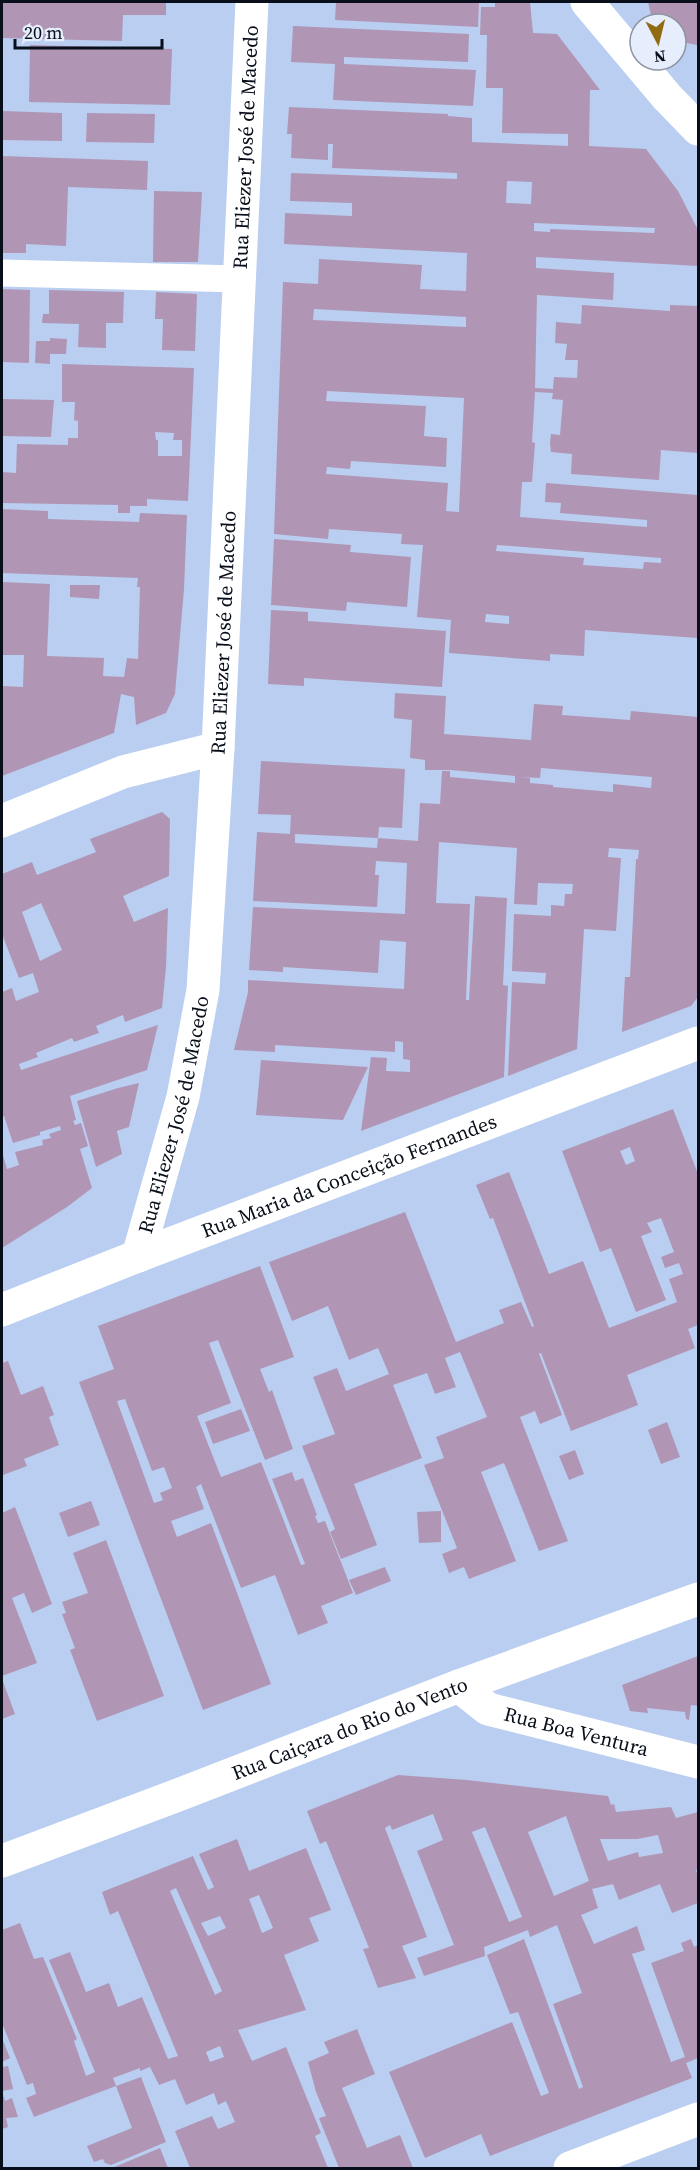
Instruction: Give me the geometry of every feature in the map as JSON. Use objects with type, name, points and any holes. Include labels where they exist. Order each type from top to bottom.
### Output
[{"type":"street","name":"Rua Eliezer José de Macedo","points":[[138,1256],[183,1097],[203,990],[218,748],[252,2]]},
{"type":"street","points":[[587,2],[667,98],[699,129]]},
{"type":"street","points":[[2,821],[123,772],[218,748]]},
{"type":"street","name":"Rua Maria da Conceição Fernandes","points":[[2,1310],[699,1043]]},
{"type":"street","name":"Rua Caiçara do Rio do Vento","points":[[2,1860],[178,1795],[459,1686],[699,1599]]},
{"type":"street","name":"Rua Boa Ventura","points":[[459,1686],[488,1709],[699,1762]]},
{"type":"street","points":[[570,2169],[699,2119]]},
{"type":"lane","points":[[2,273],[240,279]]},
{"type":"building","points":[[2,2],[166,2],[166,15],[123,15],[122,41],[2,38]]},
{"type":"building","points":[[336,2],[479,2],[478,27],[335,20]]},
{"type":"building","points":[[495,2],[530,2],[533,33],[557,34],[600,90],[590,90],[589,146],[646,149],[678,191],[698,230],[698,266],[536,257],[536,268],[614,273],[613,300],[537,295],[535,388],[553,389],[554,377],[577,378],[578,360],[565,360],[567,344],[555,343],[556,322],[581,324],[582,305],[670,311],[670,305],[698,306],[698,453],[661,450],[659,480],[571,474],[572,454],[551,452],[550,443],[551,434],[560,435],[563,400],[552,399],[553,393],[535,392],[532,482],[522,482],[520,517],[647,527],[647,520],[560,513],[561,503],[545,502],[546,483],[698,495],[698,638],[585,630],[584,656],[550,654],[550,661],[449,653],[451,620],[417,617],[423,545],[401,544],[402,534],[329,529],[328,539],[274,534],[283,282],[318,284],[319,259],[422,265],[420,289],[466,291],[467,253],[284,244],[285,213],[352,216],[352,203],[290,201],[291,173],[457,179],[457,173],[332,168],[333,144],[328,144],[328,160],[291,158],[292,134],[287,134],[289,107],[448,114],[448,116],[472,118],[472,142],[568,146],[568,134],[502,133],[503,88],[486,88],[487,35],[480,35],[481,7],[495,7]],"holes":[[[507,181],[532,182],[531,204],[506,203]],[[534,223],[655,228],[654,233],[550,229],[550,232],[534,231]],[[314,309],[466,317],[466,327],[313,320]],[[327,391],[464,398],[459,512],[446,511],[448,483],[326,474],[327,467],[350,469],[351,461],[446,467],[447,438],[424,436],[426,406],[326,401]],[[497,545],[661,558],[661,563],[644,562],[643,569],[583,565],[584,558],[496,551]],[[486,614],[509,616],[509,624],[485,622]]]},
{"type":"building","points":[[648,2],[698,2],[697,45],[688,43],[688,12],[650,12]]},
{"type":"building","points":[[293,26],[469,34],[468,62],[344,57],[344,64],[476,70],[473,106],[333,100],[335,64],[291,62]]},
{"type":"building","points":[[30,45],[172,49],[170,105],[29,102]]},
{"type":"building","points":[[2,111],[62,113],[62,141],[2,140]]},
{"type":"building","points":[[87,113],[155,114],[154,143],[86,142]]},
{"type":"building","points":[[2,156],[148,161],[147,190],[68,187],[66,246],[26,244],[26,253],[2,253]]},
{"type":"building","points":[[154,191],[202,192],[198,262],[153,262]]},
{"type":"building","points":[[2,289],[30,290],[29,363],[2,362]]},
{"type":"building","points":[[49,290],[124,292],[123,323],[106,323],[106,348],[78,347],[79,324],[42,323],[43,314],[49,314]]},
{"type":"building","points":[[156,292],[197,294],[195,351],[162,350],[163,319],[155,319]]},
{"type":"building","points":[[50,338],[67,339],[66,354],[50,354],[50,364],[35,363],[36,341],[50,341]]},
{"type":"building","points":[[62,364],[194,368],[188,501],[147,499],[147,506],[130,506],[130,513],[118,513],[118,505],[2,503],[2,472],[16,473],[17,444],[68,445],[68,438],[78,438],[78,421],[74,420],[75,402],[62,402]],"holes":[[[155,432],[174,433],[173,440],[182,440],[182,456],[158,456],[158,440],[156,440]]]},
{"type":"building","points":[[2,399],[54,400],[51,437],[2,436]]},
{"type":"building","points":[[2,509],[48,511],[48,519],[139,522],[140,513],[187,515],[184,589],[175,694],[166,713],[136,725],[134,697],[121,694],[114,733],[2,776],[2,686],[23,687],[24,655],[2,655],[2,582],[50,584],[47,656],[104,658],[103,676],[124,677],[127,658],[138,659],[140,587],[137,587],[138,578],[2,573]]},
{"type":"building","points":[[274,539],[351,545],[350,552],[411,557],[407,607],[347,602],[346,611],[271,605]]},
{"type":"building","points":[[70,585],[100,585],[99,599],[70,597]]},
{"type":"building","points":[[271,610],[308,612],[308,621],[446,631],[442,687],[304,678],[304,686],[268,684]]},
{"type":"building","points":[[395,693],[446,696],[444,734],[531,740],[534,704],[563,706],[562,715],[630,720],[631,711],[698,717],[698,997],[691,1006],[622,1032],[625,977],[630,977],[636,859],[638,859],[639,850],[609,848],[608,857],[621,858],[616,931],[584,929],[577,1049],[508,1076],[512,982],[545,984],[546,973],[512,971],[514,914],[551,916],[551,905],[564,906],[565,894],[572,894],[573,884],[538,883],[537,905],[514,904],[517,848],[439,842],[436,903],[470,904],[466,1000],[469,1000],[475,896],[507,898],[503,985],[508,986],[504,1077],[361,1131],[371,1057],[387,1058],[386,1071],[410,1072],[410,1060],[403,1059],[403,1042],[395,1041],[395,1052],[275,1045],[275,1052],[234,1050],[248,992],[248,980],[404,989],[406,942],[380,940],[378,973],[283,967],[283,972],[249,970],[253,907],[405,914],[407,863],[376,861],[375,875],[379,875],[377,907],[253,901],[257,832],[290,834],[291,815],[258,814],[261,761],[405,769],[402,828],[379,827],[378,838],[418,841],[420,803],[440,804],[442,771],[450,771],[450,777],[515,783],[515,776],[451,770],[425,770],[425,760],[410,758],[412,720],[394,718]],"holes":[[[541,768],[652,777],[651,788],[613,784],[613,792],[553,787],[553,785],[530,783],[530,778],[519,777],[540,778]],[[295,834],[378,838],[377,848],[295,843]]]},
{"type":"building","points":[[162,812],[170,819],[169,876],[123,896],[134,922],[168,908],[162,1008],[125,1022],[123,1015],[96,1026],[99,1033],[74,1042],[72,1038],[36,1053],[38,1057],[19,1064],[21,1070],[158,1025],[147,1070],[70,1096],[76,1120],[73,1121],[75,1125],[81,1123],[88,1146],[80,1149],[92,1188],[67,1207],[2,1248],[2,1151],[7,1169],[19,1165],[15,1152],[43,1145],[42,1140],[51,1138],[49,1134],[61,1130],[60,1126],[13,1143],[4,1116],[2,1117],[2,992],[12,988],[16,1001],[39,992],[33,973],[19,978],[2,934],[2,874],[32,862],[37,875],[96,852],[90,839]],"holes":[[[41,903],[62,950],[40,961],[22,912]]]},
{"type":"building","points":[[261,1060],[368,1067],[343,1120],[256,1115]]},
{"type":"building","points":[[139,1083],[129,1127],[117,1131],[122,1154],[96,1167],[77,1101]]},
{"type":"building","points":[[673,1109],[698,1174],[698,1325],[688,1329],[695,1348],[627,1375],[638,1405],[571,1431],[541,1353],[539,1354],[562,1415],[540,1424],[535,1411],[520,1417],[568,1541],[539,1551],[504,1463],[481,1472],[516,1561],[469,1579],[464,1567],[449,1573],[442,1554],[457,1548],[424,1465],[444,1458],[436,1437],[487,1417],[460,1352],[445,1358],[456,1387],[435,1394],[427,1373],[393,1385],[422,1458],[354,1484],[377,1545],[341,1559],[330,1532],[335,1529],[302,1446],[335,1434],[313,1377],[337,1368],[346,1391],[389,1374],[378,1348],[349,1360],[328,1306],[292,1321],[269,1262],[405,1212],[456,1342],[504,1323],[499,1310],[521,1302],[532,1327],[534,1326],[493,1218],[490,1219],[476,1185],[509,1172],[549,1274],[583,1261],[609,1328],[677,1302],[669,1279],[683,1274],[679,1263],[665,1268],[661,1257],[674,1252],[661,1218],[647,1223],[652,1232],[641,1236],[666,1300],[636,1312],[611,1248],[600,1252],[562,1151]],"holes":[[[630,1147],[635,1161],[626,1165],[620,1151]]]},
{"type":"building","points":[[260,1266],[294,1357],[260,1369],[269,1392],[272,1390],[293,1449],[265,1460],[218,1340],[209,1343],[231,1403],[197,1416],[221,1477],[261,1462],[301,1565],[305,1564],[272,1479],[292,1472],[295,1481],[303,1478],[318,1523],[325,1521],[353,1593],[321,1606],[328,1623],[298,1635],[275,1575],[241,1588],[201,1484],[196,1487],[204,1509],[171,1521],[177,1537],[211,1523],[271,1684],[203,1710],[79,1382],[114,1369],[98,1326]],"holes":[[[125,1399],[152,1471],[164,1467],[172,1488],[160,1493],[163,1500],[154,1503],[117,1401]]]},
{"type":"building","points":[[8,1361],[21,1395],[43,1386],[54,1415],[49,1417],[59,1445],[24,1459],[27,1466],[3,1475],[2,1363]]},
{"type":"building","points":[[241,1409],[250,1431],[213,1444],[205,1422]]},
{"type":"building","points":[[667,1422],[680,1457],[661,1464],[648,1430]]},
{"type":"building","points":[[575,1450],[584,1474],[569,1480],[559,1456]]},
{"type":"building","points":[[91,1501],[100,1525],[68,1537],[59,1513]]},
{"type":"building","points":[[15,1507],[52,1604],[32,1613],[24,1593],[12,1598],[37,1663],[2,1676],[2,1513]]},
{"type":"building","points":[[441,1511],[441,1542],[419,1543],[417,1512]]},
{"type":"building","points":[[106,1540],[164,1696],[97,1721],[70,1650],[75,1648],[62,1614],[66,1613],[62,1602],[88,1593],[73,1553]]},
{"type":"building","points":[[385,1567],[391,1581],[356,1595],[349,1580]]},
{"type":"building","points":[[698,1656],[698,1706],[691,1705],[689,1720],[686,1719],[685,1712],[647,1708],[648,1713],[630,1711],[622,1685]]},
{"type":"building","points":[[2,1679],[15,1714],[2,1719]]},
{"type":"building","points":[[398,1775],[467,1780],[608,1796],[616,1812],[671,1807],[676,1818],[698,1812],[698,1869],[696,1870],[698,1903],[672,1913],[660,1884],[619,1900],[613,1884],[592,1889],[598,1908],[581,1915],[594,1944],[637,1926],[645,1950],[632,1954],[671,2062],[685,2057],[651,1963],[684,1951],[681,1943],[691,1939],[694,1947],[698,1945],[698,2058],[686,2063],[692,2078],[490,2156],[481,2134],[425,2158],[389,2072],[512,2022],[541,2096],[549,2093],[518,2012],[510,2014],[487,1955],[524,1939],[579,2089],[583,2087],[553,2004],[582,1993],[557,1925],[530,1937],[528,1930],[484,1947],[485,1956],[424,1976],[417,1958],[454,1945],[417,1851],[443,1840],[433,1814],[392,1830],[390,1825],[385,1828],[427,1937],[402,1946],[416,1978],[378,1988],[363,1949],[369,1948],[326,1841],[320,1844],[307,1811]],"holes":[[[566,1816],[589,1881],[554,1896],[528,1832]],[[485,1827],[522,1917],[509,1922],[472,1832]],[[658,1835],[663,1853],[639,1857],[638,1852],[608,1861],[600,1839],[637,1839]]]},
{"type":"building","points":[[237,1839],[249,1871],[306,1848],[331,1910],[309,1918],[319,1941],[284,1955],[306,2010],[238,2030],[252,2061],[286,2047],[321,2133],[315,2136],[328,2168],[190,2168],[175,2131],[212,2116],[218,2129],[235,2122],[226,2101],[218,2105],[214,2093],[186,2105],[175,2079],[159,2085],[150,2067],[140,2071],[140,2068],[113,2078],[116,2086],[34,2117],[26,2098],[36,2094],[33,2083],[27,2085],[2,2023],[2,1930],[20,1923],[34,1959],[43,1957],[77,2039],[74,2041],[86,2076],[95,2072],[49,1960],[70,1952],[86,1992],[109,1983],[118,2007],[142,1997],[168,2059],[178,2056],[118,1911],[110,1915],[102,1892],[193,1856],[208,1890],[214,1887],[199,1854]],"holes":[[[176,1888],[222,1991],[215,1995],[170,1891]],[[259,1895],[273,1928],[262,1933],[249,1899]],[[220,1916],[226,1928],[208,1936],[201,1923]],[[220,2046],[224,2057],[210,2062],[206,2052]]]},
{"type":"building","points":[[357,2029],[375,2074],[342,2088],[367,2148],[400,2135],[413,2168],[339,2168],[319,2118],[326,2116],[316,2092],[308,2062],[329,2053],[324,2042]]},
{"type":"building","points":[[2,2038],[10,2058],[2,2062]]},
{"type":"building","points":[[8,2066],[13,2089],[2,2091],[2,2067]]},
{"type":"building","points":[[141,2077],[166,2142],[111,2165],[105,2163],[103,2159],[94,2162],[87,2146],[132,2128],[116,2086]]},
{"type":"building","points":[[2,2091],[5,2101],[12,2098],[18,2117],[6,2118],[8,2127],[2,2129]]},
{"type":"building","points":[[160,2148],[168,2168],[112,2168]]}]
